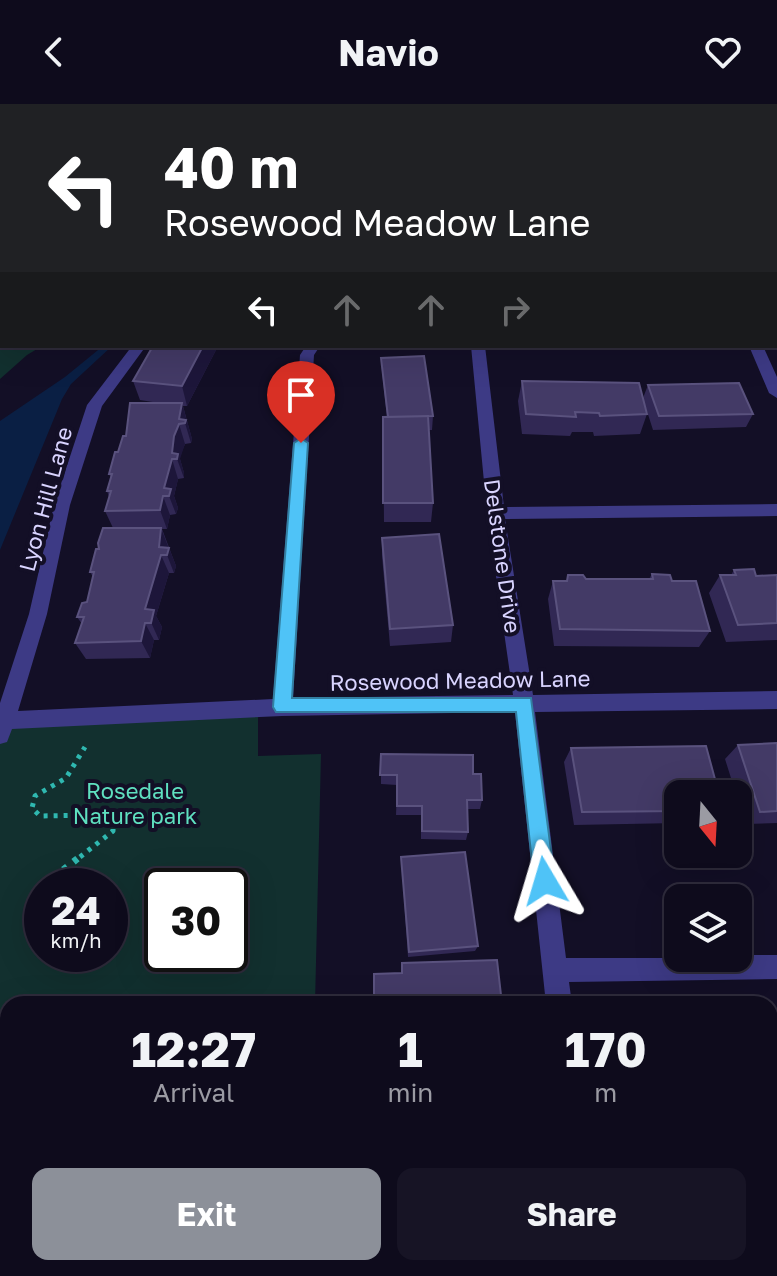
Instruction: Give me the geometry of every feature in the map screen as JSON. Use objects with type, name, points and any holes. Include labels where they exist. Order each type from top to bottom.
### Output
[{"type":"street","name":"Lyon Hill Lane","points":[[1,726],[38,614],[62,505],[95,405],[138,348]]},
{"type":"street","points":[[282,707],[307,355],[312,348]]},
{"type":"street","name":"Delstone Drive","points":[[478,348],[496,513],[524,704],[558,996]]},
{"type":"street","points":[[757,348],[777,393]]},
{"type":"street","points":[[496,513],[777,510]]},
{"type":"street","name":"Rosewood Meadow Lane","points":[[1,726],[282,707],[777,700]]},
{"type":"street","points":[[555,970],[777,967]]},
{"type":"path","points":[[66,868],[113,831],[113,819],[100,815],[40,816],[32,808],[35,796],[63,785],[77,769],[85,747]]},
{"type":"green space","points":[[0,348],[39,348],[27,355],[0,379]]},
{"type":"green space","name":"Rosedale Nature park","points":[[258,708],[258,756],[321,754],[315,996],[0,996],[0,721]]},
{"type":"water","points":[[101,348],[110,348],[71,384],[62,399],[0,550],[0,421],[65,377]]},
{"type":"building","points":[[152,348],[202,348],[182,386],[133,381]]},
{"type":"building","points":[[424,356],[433,416],[388,417],[381,358]]},
{"type":"building","points":[[522,381],[639,383],[647,414],[600,416],[599,413],[575,412],[576,417],[526,414]]},
{"type":"building","points":[[739,383],[753,414],[659,416],[648,385]]},
{"type":"building","points":[[130,403],[182,403],[179,419],[186,420],[179,424],[174,436],[172,453],[178,454],[177,459],[172,459],[164,488],[171,489],[169,496],[163,496],[160,510],[105,511],[111,491],[107,491],[112,474],[109,474],[115,452],[118,452],[123,436],[126,436]]},
{"type":"building","points":[[428,416],[433,503],[383,503],[383,417]]},
{"type":"building","points":[[103,528],[161,528],[159,547],[169,548],[167,555],[161,555],[145,609],[154,610],[151,623],[145,623],[141,641],[75,643],[84,617],[77,617],[82,603],[87,602],[94,572],[90,572]]},
{"type":"building","points":[[439,534],[453,625],[390,629],[382,538]]},
{"type":"building","points":[[754,569],[756,576],[777,575],[777,623],[738,625],[720,575],[736,575],[734,570]]},
{"type":"building","points":[[652,574],[670,575],[672,581],[696,581],[710,631],[560,629],[553,581],[567,581],[568,575],[583,575],[586,579],[653,579]]},
{"type":"building","points":[[777,743],[777,811],[760,812],[738,745]]},
{"type":"building","points":[[706,746],[715,780],[664,780],[664,811],[582,812],[571,748]]},
{"type":"building","points":[[381,754],[473,755],[473,774],[481,774],[482,800],[467,800],[468,832],[422,831],[422,806],[397,806],[397,775],[380,775]]},
{"type":"building","points":[[465,852],[478,946],[409,952],[401,857]]},
{"type":"building","points":[[497,960],[501,995],[374,996],[374,974],[402,973],[402,963]]},
{"type":"route","points":[[301,443],[282,707],[524,704],[545,881]]}]
